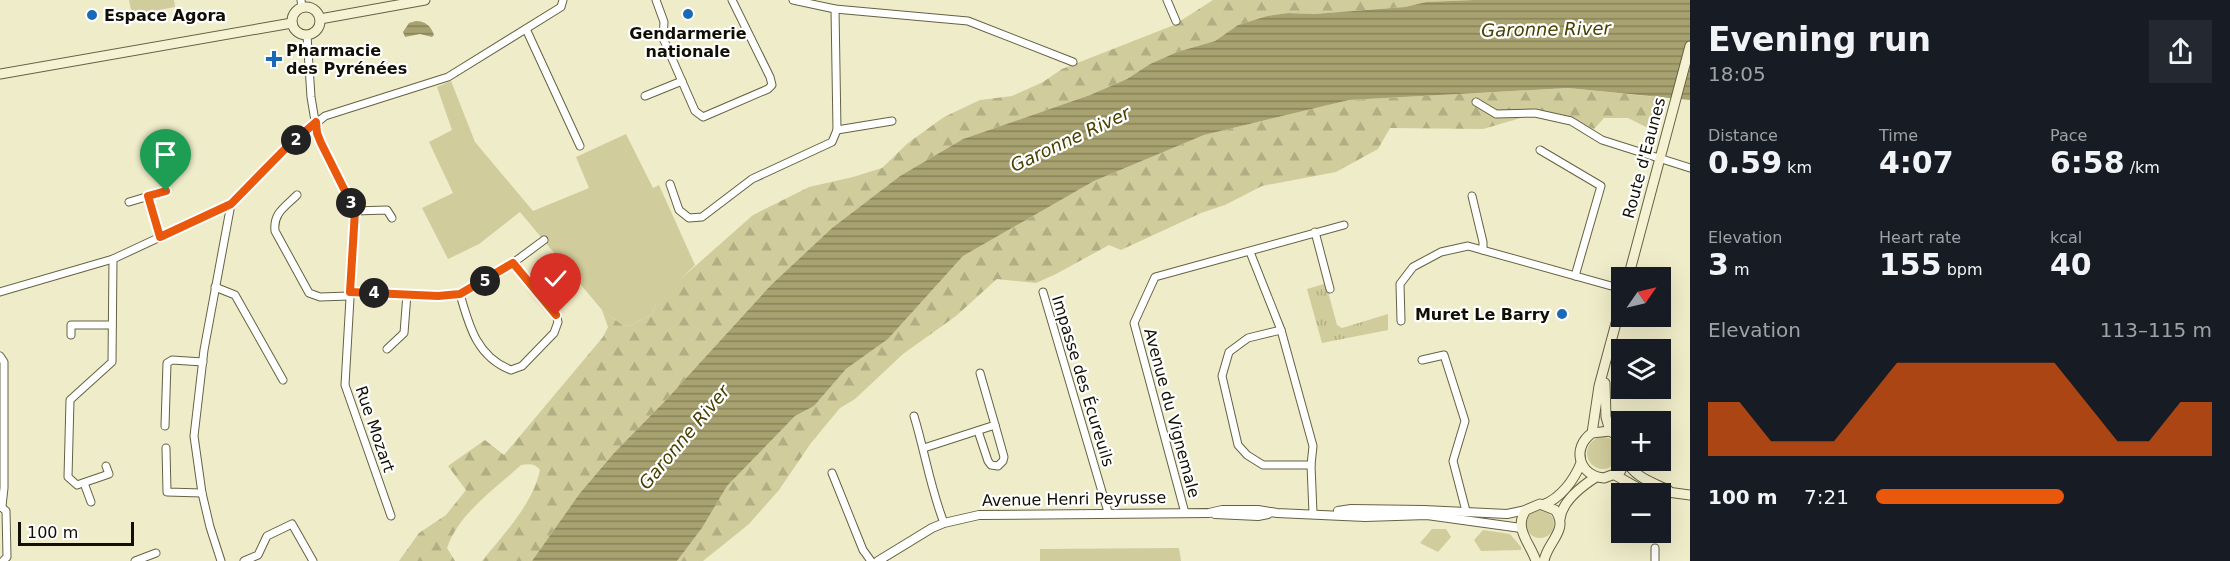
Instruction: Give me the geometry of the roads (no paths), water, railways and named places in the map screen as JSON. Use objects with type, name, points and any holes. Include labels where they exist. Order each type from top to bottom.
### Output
[{"type":"main road","points":[[320,19],[425,0]]},
{"type":"main road","points":[[301,4],[316,12],[320,19],[319,27],[307,36],[295,30],[292,23],[294,14],[301,4]]},
{"type":"main road","points":[[0,74],[292,23]]},
{"type":"main road","name":"Route d'Eaunes","points":[[1631,267],[1690,46]]},
{"type":"main road","points":[[1543,505],[1557,497],[1575,476],[1581,463],[1581,446],[1592,433],[1603,369],[1615,327]]},
{"type":"main road","points":[[1592,433],[1610,431],[1606,417],[1603,369]]},
{"type":"main road","points":[[1581,463],[1596,477],[1604,478],[1615,475],[1619,471]]},
{"type":"main road","points":[[1634,471],[1643,479],[1672,493]]},
{"type":"main road","points":[[1615,475],[1638,488],[1690,495]]},
{"type":"main road","points":[[1544,561],[1547,549],[1560,530],[1561,513],[1566,504],[1584,484],[1596,477]]},
{"type":"main road","points":[[1536,561],[1521,528],[1521,518],[1526,510],[1535,505],[1543,505],[1555,510],[1560,519]]},
{"type":"main road","points":[[1526,538],[1540,545],[1555,539]]},
{"type":"street","points":[[0,292],[113,259],[231,204],[286,148],[325,116],[448,77],[561,8],[564,0]]},
{"type":"street","points":[[656,0],[664,22],[663,35],[695,111],[703,117],[770,88],[770,77],[732,0]]},
{"type":"street","points":[[793,0],[835,9],[968,21],[1073,62]]},
{"type":"street","points":[[1167,0],[1176,21]]},
{"type":"street","points":[[670,184],[678,210],[689,219],[702,217],[752,179],[832,142],[837,130],[835,9]]},
{"type":"street","points":[[526,29],[580,146]]},
{"type":"street","points":[[307,36],[311,97],[321,143],[355,211],[387,210],[392,218]]},
{"type":"street","points":[[645,96],[682,81]]},
{"type":"street","points":[[1476,102],[1496,114],[1535,113],[1571,121],[1602,140],[1690,168]]},
{"type":"street","points":[[837,130],[892,121]]},
{"type":"street","points":[[1540,150],[1601,186],[1575,276]]},
{"type":"street","points":[[129,202],[166,191]]},
{"type":"street","points":[[297,195],[280,211],[274,221],[275,231],[309,293],[320,297],[349,294],[438,296],[460,294],[513,263],[544,240]]},
{"type":"street","points":[[148,196],[160,237]]},
{"type":"street","points":[[1472,196],[1483,250]]},
{"type":"street","points":[[221,561],[202,493],[194,436],[203,362],[231,204]]},
{"type":"street","name":"Rue Mozart","points":[[355,211],[345,385],[391,516]]},
{"type":"street","name":"Avenue du Vignemale","points":[[1185,513],[1134,323],[1155,277],[1344,225]]},
{"type":"street","points":[[1315,232],[1330,289]]},
{"type":"street","points":[[1401,321],[1400,284],[1413,267],[1441,252],[1468,246],[1611,286]]},
{"type":"street","points":[[1250,252],[1281,330],[1313,446],[1311,465],[1317,513]]},
{"type":"street","points":[[106,466],[109,474],[84,483],[77,485],[68,477],[70,400],[112,362],[113,259]]},
{"type":"street","points":[[460,294],[470,332],[479,344],[498,365],[511,370],[522,366],[554,333],[558,322],[556,315],[513,263]]},
{"type":"street","points":[[215,287],[235,295],[283,380]]},
{"type":"street","name":"Impasse des Écureuils","points":[[1043,292],[1108,512]]},
{"type":"street","points":[[387,349],[404,333],[407,294]]},
{"type":"street","points":[[71,335],[71,325],[112,325]]},
{"type":"street","points":[[1281,330],[1248,338],[1229,352],[1222,376],[1238,445],[1247,455],[1263,465],[1311,465]]},
{"type":"street","points":[[1422,360],[1444,354],[1465,421],[1453,461],[1466,511]]},
{"type":"street","points":[[0,356],[4,362],[4,488],[1,506],[6,511],[7,557],[3,561]]},
{"type":"street","points":[[165,426],[167,363],[174,360],[203,362]]},
{"type":"street","points":[[978,431],[988,461],[991,465],[998,466],[1004,457],[980,373]]},
{"type":"street","points":[[914,416],[924,448],[927,471],[944,523]]},
{"type":"street","points":[[924,448],[995,425]]},
{"type":"street","points":[[166,448],[167,492],[202,493]]},
{"type":"street","points":[[832,473],[863,550],[871,561]]},
{"type":"street","points":[[84,483],[91,502]]},
{"type":"street","name":"Avenue Henri Peyrusse","points":[[1317,513],[1351,509],[1507,514],[1526,510]]},
{"type":"street","name":"Avenue Henri Peyrusse","points":[[878,561],[944,523],[979,515],[1108,512],[1209,513],[1222,516],[1257,516],[1277,513],[1317,513],[1365,517],[1427,515],[1521,528]]},
{"type":"street","points":[[244,561],[258,555],[267,536],[292,524],[313,561]]},
{"type":"street","points":[[1655,548],[1655,561]]},
{"type":"street","points":[[139,560],[156,553]]},
{"type":"water","name":"Garonne River","points":[[1474,0],[1690,0],[1690,100],[1568,88],[1349,100],[1204,135],[1094,181],[963,256],[888,339],[846,369],[814,406],[795,416],[727,486],[702,528],[677,561],[532,561],[580,493],[614,453],[666,400],[771,285],[832,228],[900,176],[963,139],[1090,95],[1127,79],[1150,64],[1177,52],[1215,41],[1238,25],[1267,16]]},
{"type":"water","points":[[416,21],[427,25],[434,35],[432,37],[420,34],[405,37],[403,32],[409,23]]},
{"type":"place","name":"Gendarmerie nationale","points":[[688,14]]},
{"type":"place","name":"Espace Agora","points":[[92,15]]},
{"type":"place","name":"Pharmacie des Pyrénées","points":[[274,59]]},
{"type":"place","name":"Muret Le Barry","points":[[1562,314]]}]
